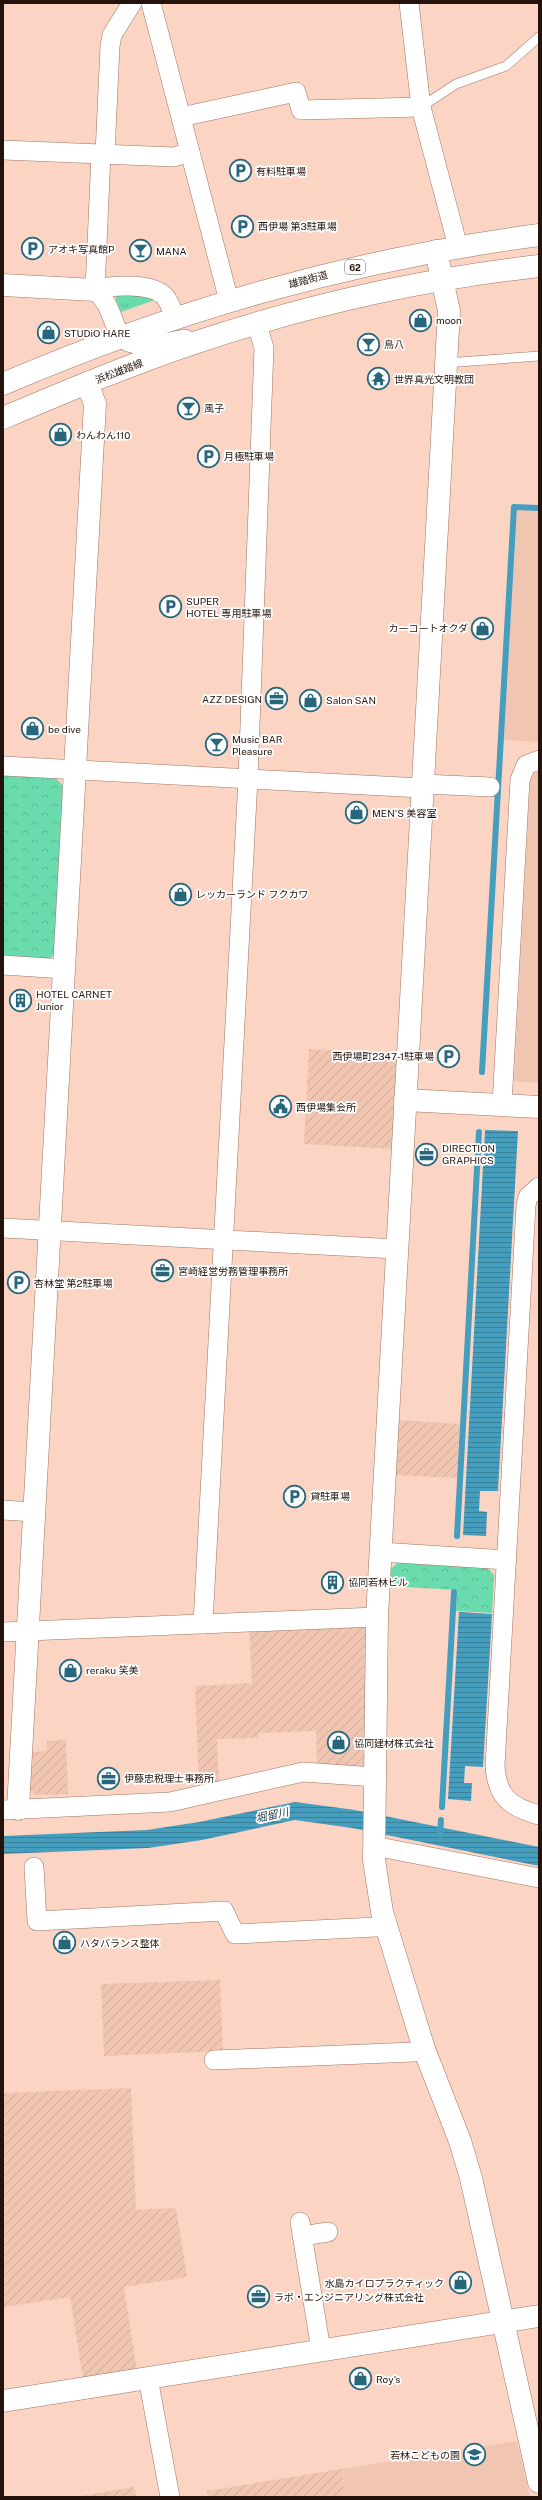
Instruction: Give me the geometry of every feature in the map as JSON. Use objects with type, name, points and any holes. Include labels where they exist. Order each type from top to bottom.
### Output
[{"type":"street","points":[[132,3],[112,35],[110,46],[95,290],[110,309],[120,337],[131,343],[155,344],[247,326],[375,293],[442,280],[539,266]]},
{"type":"street","points":[[151,3],[229,301]]},
{"type":"street","points":[[410,3],[421,107],[458,247]]},
{"type":"street","points":[[181,117],[296,92],[301,110],[421,107]]},
{"type":"street","points":[[3,150],[174,157],[190,152]]},
{"type":"street","name":"雄踏街道","points":[[175,318],[311,277],[436,251],[539,235]]},
{"type":"street","points":[[436,251],[449,312],[380,1552],[377,1617],[374,1843],[375,1878],[386,1924],[424,2049],[466,2159],[539,2482]]},
{"type":"street","points":[[3,285],[95,290],[114,286],[155,290],[168,302],[175,318]]},
{"type":"street","name":"62","points":[[3,384],[120,337],[175,318]]},
{"type":"street","points":[[202,1624],[248,779],[264,348],[247,326]]},
{"type":"street","name":"浜松雄踏線","points":[[3,418],[157,356],[247,326]]},
{"type":"street","points":[[87,383],[95,404],[27,1631],[11,1809],[170,1802],[303,1772],[375,1777]]},
{"type":"street","points":[[502,1105],[520,780],[526,765],[539,760]]},
{"type":"street","points":[[3,766],[248,779],[423,786],[490,787]]},
{"type":"street","points":[[3,965],[64,969]]},
{"type":"street","points":[[405,1100],[539,1107]]},
{"type":"street","points":[[539,1187],[528,1197],[526,1205],[496,1782],[503,1796],[514,1806],[539,1815]]},
{"type":"street","points":[[3,1228],[397,1249]]},
{"type":"street","points":[[3,1510],[33,1512]]},
{"type":"street","points":[[380,1552],[507,1560]]},
{"type":"street","points":[[3,1632],[377,1617]]},
{"type":"street","points":[[374,1843],[539,1878]]},
{"type":"street","points":[[34,1867],[37,1920],[224,1911],[235,1934],[376,1927],[386,1924]]},
{"type":"street","points":[[214,2060],[414,2052],[424,2049]]},
{"type":"street","points":[[321,2350],[301,2229],[328,2232]]},
{"type":"street","points":[[3,2401],[503,2320],[539,2316]]},
{"type":"street","points":[[148,2378],[170,2497]]},
{"type":"lane","points":[[421,107],[456,84],[506,66],[539,37]]},
{"type":"lane","points":[[446,363],[539,356]]},
{"type":"shaded area","points":[[517,510],[539,511],[539,742],[504,740]]},
{"type":"shaded area","points":[[539,771],[539,1083],[514,1081],[530,781],[533,773]]},
{"type":"shaded area","points":[[309,1049],[397,1054],[392,1149],[304,1144]]},
{"type":"shaded area","points":[[398,1420],[460,1424],[457,1478],[395,1475]]},
{"type":"shaded area","name":"協同建材株式会社","points":[[361,1624],[366,1629],[365,1767],[317,1765],[316,1731],[258,1733],[258,1738],[217,1739],[219,1782],[199,1786],[195,1686],[252,1683],[249,1629]]},
{"type":"shaded area","points":[[66,1740],[68,1794],[36,1795],[29,1788],[31,1752],[47,1751],[47,1741]]},
{"type":"shaded area","points":[[220,1980],[223,2051],[104,2056],[101,1984]]},
{"type":"shaded area","points":[[131,2088],[136,2210],[176,2208],[187,2277],[124,2287],[137,2370],[83,2379],[70,2297],[3,2307],[3,2093]]},
{"type":"shaded area","name":"若林こどもの園","points":[[517,2441],[530,2497],[345,2497],[341,2469]]},
{"type":"shaded area","points":[[341,2469],[345,2497],[208,2497],[207,2491]]},
{"type":"shaded area","points":[[134,2487],[136,2497],[75,2497]]},
{"type":"green space","points":[[142,293],[155,300],[121,312],[116,300],[116,294]]},
{"type":"green space","points":[[3,774],[54,776],[63,786],[54,955],[44,963],[3,961]]},
{"type":"green space","points":[[398,1562],[487,1567],[494,1575],[492,1613],[456,1611],[457,1590],[389,1586],[390,1570]]},
{"type":"water","points":[[485,1130],[518,1131],[498,1491],[480,1491],[479,1511],[487,1512],[486,1536],[463,1535]]},
{"type":"water","points":[[459,1612],[492,1614],[483,1767],[465,1766],[464,1783],[472,1783],[471,1801],[448,1799]]},
{"type":"water","name":"堀留川","points":[[295,1802],[355,1810],[539,1847],[539,1866],[352,1828],[295,1820],[202,1840],[148,1848],[3,1854],[3,1836],[147,1830],[199,1822]]},
{"type":"waterway","points":[[482,1072],[514,507],[539,508]]},
{"type":"waterway","points":[[457,1536],[479,1132]]},
{"type":"waterway","points":[[442,1807],[454,1592]]},
{"type":"waterway","points":[[440,1835],[441,1820]]},
{"type":"place","name":"有料駐車場","points":[[240,171]]},
{"type":"place","name":"西伊場 第3駐車場","points":[[242,226]]},
{"type":"place","name":"アオキ写真館P","points":[[32,249]]},
{"type":"place","name":"MANA","points":[[141,251]]},
{"type":"place","name":"moon","points":[[420,320]]},
{"type":"place","name":"STUDiO HARE","points":[[48,333]]},
{"type":"place","name":"鳥八","points":[[368,344]]},
{"type":"place","name":"世界真光文明教団","points":[[379,379]]},
{"type":"place","name":"風子","points":[[188,408]]},
{"type":"place","name":"わんわん110","points":[[60,435]]},
{"type":"place","name":"月極駐車場","points":[[209,456]]},
{"type":"place","name":"SUPER HOTEL 専用駐車場","points":[[171,607]]},
{"type":"place","name":"カーコートオクダ","points":[[483,628]]},
{"type":"place","name":"AZZ DESIGN","points":[[277,699]]},
{"type":"place","name":"Salon SAN","points":[[311,700]]},
{"type":"place","name":"be dive","points":[[32,729]]},
{"type":"place","name":"Music BAR Pleasure","points":[[216,745]]},
{"type":"place","name":"MEN'S 美容室","points":[[356,813]]},
{"type":"place","name":"レッカーランド フクカワ","points":[[180,894]]},
{"type":"place","name":"HOTEL CARNET Junior","points":[[21,1000]]},
{"type":"place","name":"西伊場町2347-1駐車場","points":[[449,1056]]},
{"type":"place","name":"西伊場集会所","points":[[280,1107]]},
{"type":"place","name":"DIRECTION GRAPHICS","points":[[426,1154]]},
{"type":"place","name":"宮崎経営労務管理事務所","points":[[162,1271]]},
{"type":"place","name":"杏林堂 第2駐車場","points":[[19,1283]]},
{"type":"place","name":"貸駐車場","points":[[295,1496]]},
{"type":"place","name":"協同若林ビル","points":[[333,1582]]},
{"type":"place","name":"reraku 笑美","points":[[71,1670]]},
{"type":"place","name":"協同建材株式会社","points":[[338,1743]]},
{"type":"place","name":"伊藤忠税理士事務所","points":[[109,1778]]},
{"type":"place","name":"ハタバランス整体","points":[[65,1943]]},
{"type":"place","name":"水島カイロプラクティック","points":[[460,2283]]},
{"type":"place","name":"ラボ・エンジニアリング株式会社","points":[[258,2297]]},
{"type":"place","name":"Roy's","points":[[360,2379]]},
{"type":"place","name":"若林こどもの園","points":[[475,2455]]}]
